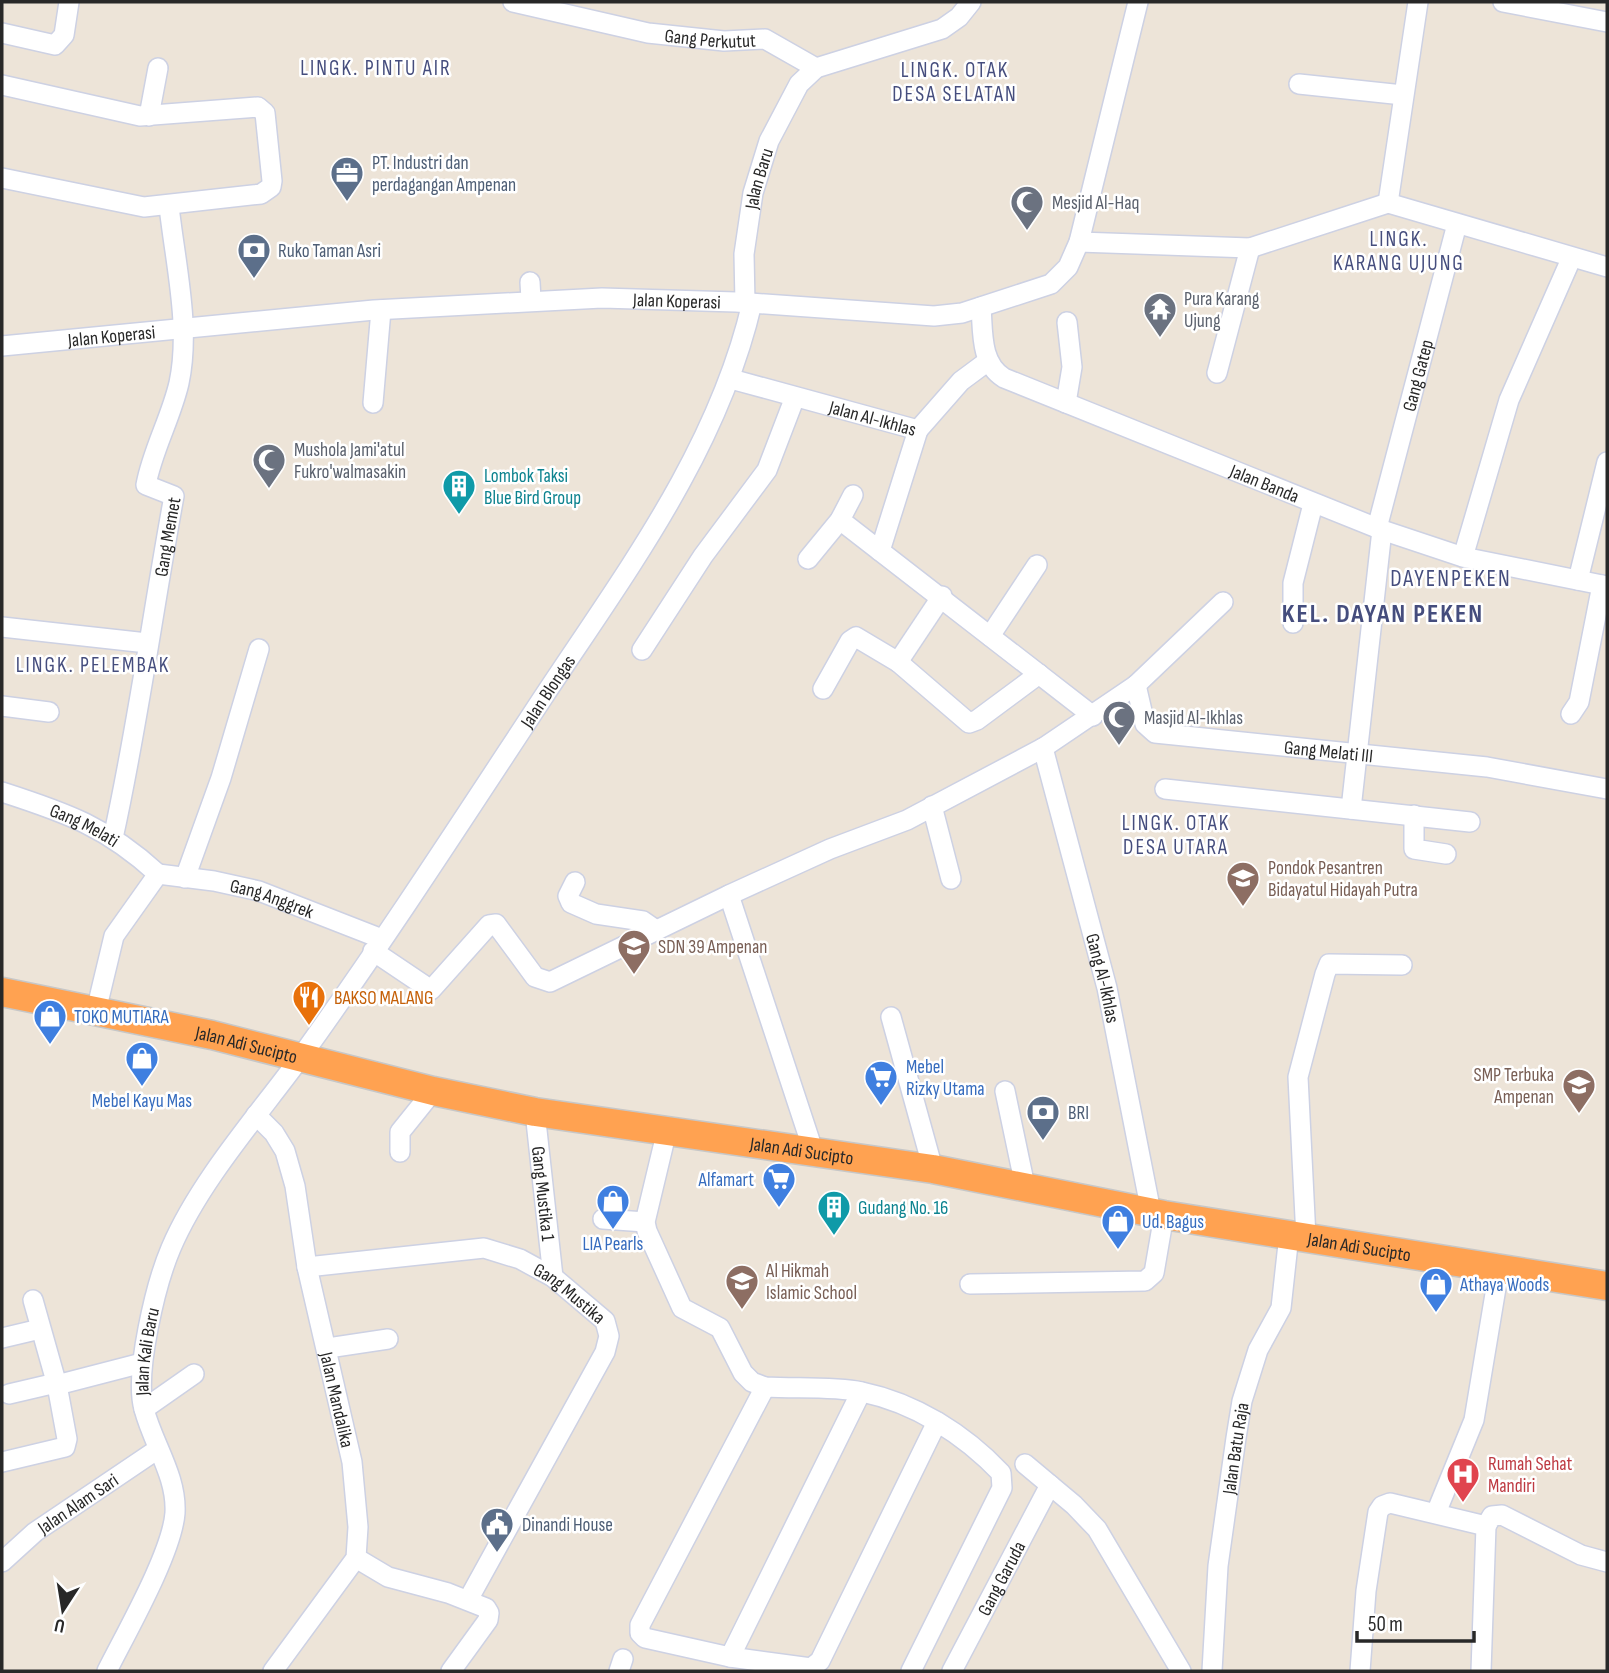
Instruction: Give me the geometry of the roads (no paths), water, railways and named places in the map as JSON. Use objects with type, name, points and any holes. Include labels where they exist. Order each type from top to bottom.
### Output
[{"type":"highway","name":"Jalan Adi Sucipto","points":[[2,992],[301,1056],[433,1091],[535,1112],[933,1169],[1158,1214],[1607,1286]]},
{"type":"street","points":[[2,33],[55,45],[64,35],[69,2]]},
{"type":"street","name":"Gang Perkutut","points":[[513,2],[598,22],[690,39],[765,39],[816,68]]},
{"type":"street","points":[[816,68],[942,29],[951,25],[971,2]]},
{"type":"street","name":"Jalan Koperasi","points":[[2,346],[381,310],[530,291],[602,298],[748,303],[934,316],[981,307],[1051,284],[1068,267],[1079,242],[1138,2]]},
{"type":"street","points":[[1388,203],[1418,2]]},
{"type":"street","points":[[1503,2],[1607,22]]},
{"type":"street","points":[[149,116],[158,68]]},
{"type":"street","name":"Jalan Baru","points":[[748,303],[746,231],[759,172],[785,108],[799,84],[816,68]]},
{"type":"street","points":[[1299,84],[1403,95]]},
{"type":"street","points":[[2,85],[130,115],[149,116],[258,107],[265,113],[272,181],[266,192],[144,207],[2,178]]},
{"type":"street","points":[[1079,242],[1250,248],[1388,203],[1571,259],[1607,267]]},
{"type":"street","points":[[169,206],[182,328]]},
{"type":"street","name":"Gang Gatep","points":[[1351,808],[1379,529],[1457,224]]},
{"type":"street","points":[[1217,373],[1250,248]]},
{"type":"street","points":[[1463,556],[1509,400],[1571,259]]},
{"type":"street","name":"Jalan Blongas","points":[[301,1056],[441,855],[669,503],[731,379],[748,303]]},
{"type":"street","points":[[981,307],[988,361]]},
{"type":"street","points":[[373,403],[381,310]]},
{"type":"street","points":[[1066,403],[1072,367],[1067,322]]},
{"type":"street","name":"Gang Memet","points":[[147,643],[174,496],[146,483],[166,430],[179,381],[182,328]]},
{"type":"street","name":"Jalan Banda","points":[[988,361],[1004,378],[1379,529],[1463,556],[1604,585]]},
{"type":"street","name":"Jalan Al-Ikhlas","points":[[731,379],[918,430],[961,381],[988,361]]},
{"type":"street","points":[[642,650],[704,556],[767,470],[795,397]]},
{"type":"street","points":[[880,551],[918,430]]},
{"type":"street","points":[[1578,580],[1607,462]]},
{"type":"street","points":[[808,559],[840,520],[853,495]]},
{"type":"street","points":[[1293,623],[1293,583],[1313,504]]},
{"type":"street","points":[[840,520],[942,596],[1093,716]]},
{"type":"street","points":[[990,636],[1037,565]]},
{"type":"street","points":[[1571,714],[1579,702],[1604,585]]},
{"type":"street","points":[[898,662],[942,596]]},
{"type":"street","points":[[575,882],[568,896],[571,903],[596,914],[643,921],[656,930],[932,806],[1043,748],[1136,685],[1223,602]]},
{"type":"street","points":[[2,627],[147,643],[136,730],[113,838]]},
{"type":"street","points":[[823,689],[852,637],[862,638],[898,662],[972,723],[1039,674]]},
{"type":"street","points":[[185,878],[221,778],[259,649]]},
{"type":"street","name":"Gang Melati III","points":[[1136,685],[1145,724],[1155,733],[1487,767],[1607,789]]},
{"type":"street","points":[[2,706],[49,712]]},
{"type":"street","name":"Gang Al-Ikhlas","points":[[1043,748],[1107,988],[1158,1214]]},
{"type":"street","points":[[1165,789],[1470,822]]},
{"type":"street","name":"Gang Melati","points":[[2,792],[68,814],[113,838],[158,874]]},
{"type":"street","points":[[932,806],[951,878]]},
{"type":"street","points":[[1414,816],[1414,849],[1446,854]]},
{"type":"street","points":[[96,1012],[114,936],[158,874]]},
{"type":"street","name":"Gang Anggrek","points":[[158,874],[259,891],[378,945],[431,990],[489,925],[496,924],[541,982],[550,982],[656,930]]},
{"type":"street","points":[[729,895],[813,1150]]},
{"type":"street","name":"Jalan Batu Raja","points":[[1212,1671],[1219,1566],[1242,1401],[1258,1350],[1281,1308],[1297,1237],[1298,1077],[1325,974],[1329,964],[1402,965]]},
{"type":"street","points":[[891,1017],[933,1169]]},
{"type":"street","name":"Jalan Kali Baru","points":[[107,1671],[173,1527],[173,1492],[144,1409],[142,1363],[170,1249],[197,1201],[256,1115],[301,1056]]},
{"type":"street","points":[[400,1152],[400,1132],[433,1091]]},
{"type":"street","points":[[1005,1091],[1025,1186]]},
{"type":"street","name":"Gang Mustika 1","points":[[535,1112],[553,1277]]},
{"type":"street","name":"Jalan Mandalika","points":[[256,1115],[274,1133],[285,1151],[295,1186],[307,1267],[328,1348],[352,1462],[358,1527],[356,1558]]},
{"type":"street","points":[[667,1130],[645,1222],[681,1308],[720,1328],[743,1373],[752,1382],[765,1387],[860,1392],[910,1408],[937,1422],[988,1459],[1001,1473],[1003,1480],[911,1671]]},
{"type":"street","points":[[970,1284],[1145,1281],[1154,1273],[1158,1214]]},
{"type":"street","points":[[603,1219],[645,1222]]},
{"type":"street","name":"Gang Mustika","points":[[307,1267],[484,1248],[520,1259],[553,1277],[605,1321],[609,1336],[605,1352],[468,1600]]},
{"type":"street","points":[[1436,1513],[1474,1420],[1499,1270]]},
{"type":"street","points":[[2,1462],[65,1447],[67,1439],[56,1384],[33,1300]]},
{"type":"street","points":[[2,1338],[40,1329]]},
{"type":"street","points":[[328,1348],[388,1339]]},
{"type":"street","points":[[9,1394],[142,1363]]},
{"type":"street","points":[[144,1409],[194,1374]]},
{"type":"street","points":[[765,1387],[640,1625],[640,1633],[645,1638],[730,1657],[811,1668],[820,1661],[937,1422]]},
{"type":"street","points":[[730,1657],[860,1392]]},
{"type":"street","name":"Jalan Alam Sari","points":[[2,1562],[35,1532],[158,1449]]},
{"type":"street","points":[[1025,1464],[1097,1529],[1181,1671]]},
{"type":"street","name":"Gang Garuda","points":[[952,1671],[1050,1485]]},
{"type":"street","points":[[1360,1671],[1366,1591],[1378,1512],[1382,1506],[1390,1503],[1486,1526]]},
{"type":"street","points":[[1481,1671],[1486,1526],[1492,1516],[1502,1515],[1581,1555],[1607,1562]]},
{"type":"street","points":[[273,1671],[356,1558],[388,1577],[468,1600],[486,1608],[489,1613],[488,1620],[451,1671]]},
{"type":"place","name":"PT. Industri dan perdagangan Ampenan","points":[[347,203]]},
{"type":"place","name":"Mesjid Al-Haq","points":[[1027,232]]},
{"type":"place","name":"Ruko Taman Asri","points":[[254,280]]},
{"type":"place","name":"Pura Karang Ujung","points":[[1160,339]]},
{"type":"place","name":"Mushola Jami'atul Fukro'walmasakin","points":[[269,490]]},
{"type":"place","name":"Lombok Taksi Blue Bird Group","points":[[459,516]]},
{"type":"place","name":"Masjid Al-Ikhlas","points":[[1119,747]]},
{"type":"place","name":"Pondok Pesantren Bidayatul Hidayah Putra","points":[[1243,908]]},
{"type":"place","name":"SDN 39 Ampenan","points":[[634,976]]},
{"type":"place","name":"BAKSO MALANG","points":[[309,1027]]},
{"type":"place","name":"TOKO MUTIARA","points":[[50,1046]]},
{"type":"place","name":"Mebel Kayu Mas","points":[[142,1088]]},
{"type":"place","name":"Mebel Rizky Utama","points":[[881,1107]]},
{"type":"place","name":"SMP Terbuka Ampenan","points":[[1579,1115]]},
{"type":"place","name":"BRI","points":[[1043,1142]]},
{"type":"place","name":"Alfamart","points":[[779,1209]]},
{"type":"place","name":"LIA Pearls","points":[[613,1231]]},
{"type":"place","name":"Gudang No. 16","points":[[834,1237]]},
{"type":"place","name":"Ud. Bagus","points":[[1118,1251]]},
{"type":"place","name":"Al Hikmah Islamic School","points":[[742,1311]]},
{"type":"place","name":"Athaya Woods","points":[[1436,1314]]},
{"type":"place","name":"Rumah Sehat Mandiri","points":[[1463,1504]]},
{"type":"place","name":"Dinandi House","points":[[497,1554]]},
{"type":"district","name":"LINGK. PINTU AIR","points":[[376,68]]},
{"type":"district","name":"LINGK. OTAK DESA SELATAN","points":[[955,82]]},
{"type":"district","name":"LINGK. KARANG UJUNG","points":[[1399,251]]},
{"type":"district","name":"DAYENPEKEN","points":[[1451,578]]},
{"type":"district","name":"KEL. DAYAN PEKEN","points":[[1383,613]]},
{"type":"district","name":"LINGK. PELEMBAK","points":[[93,665]]},
{"type":"district","name":"LINGK. OTAK DESA UTARA","points":[[1176,835]]}]
